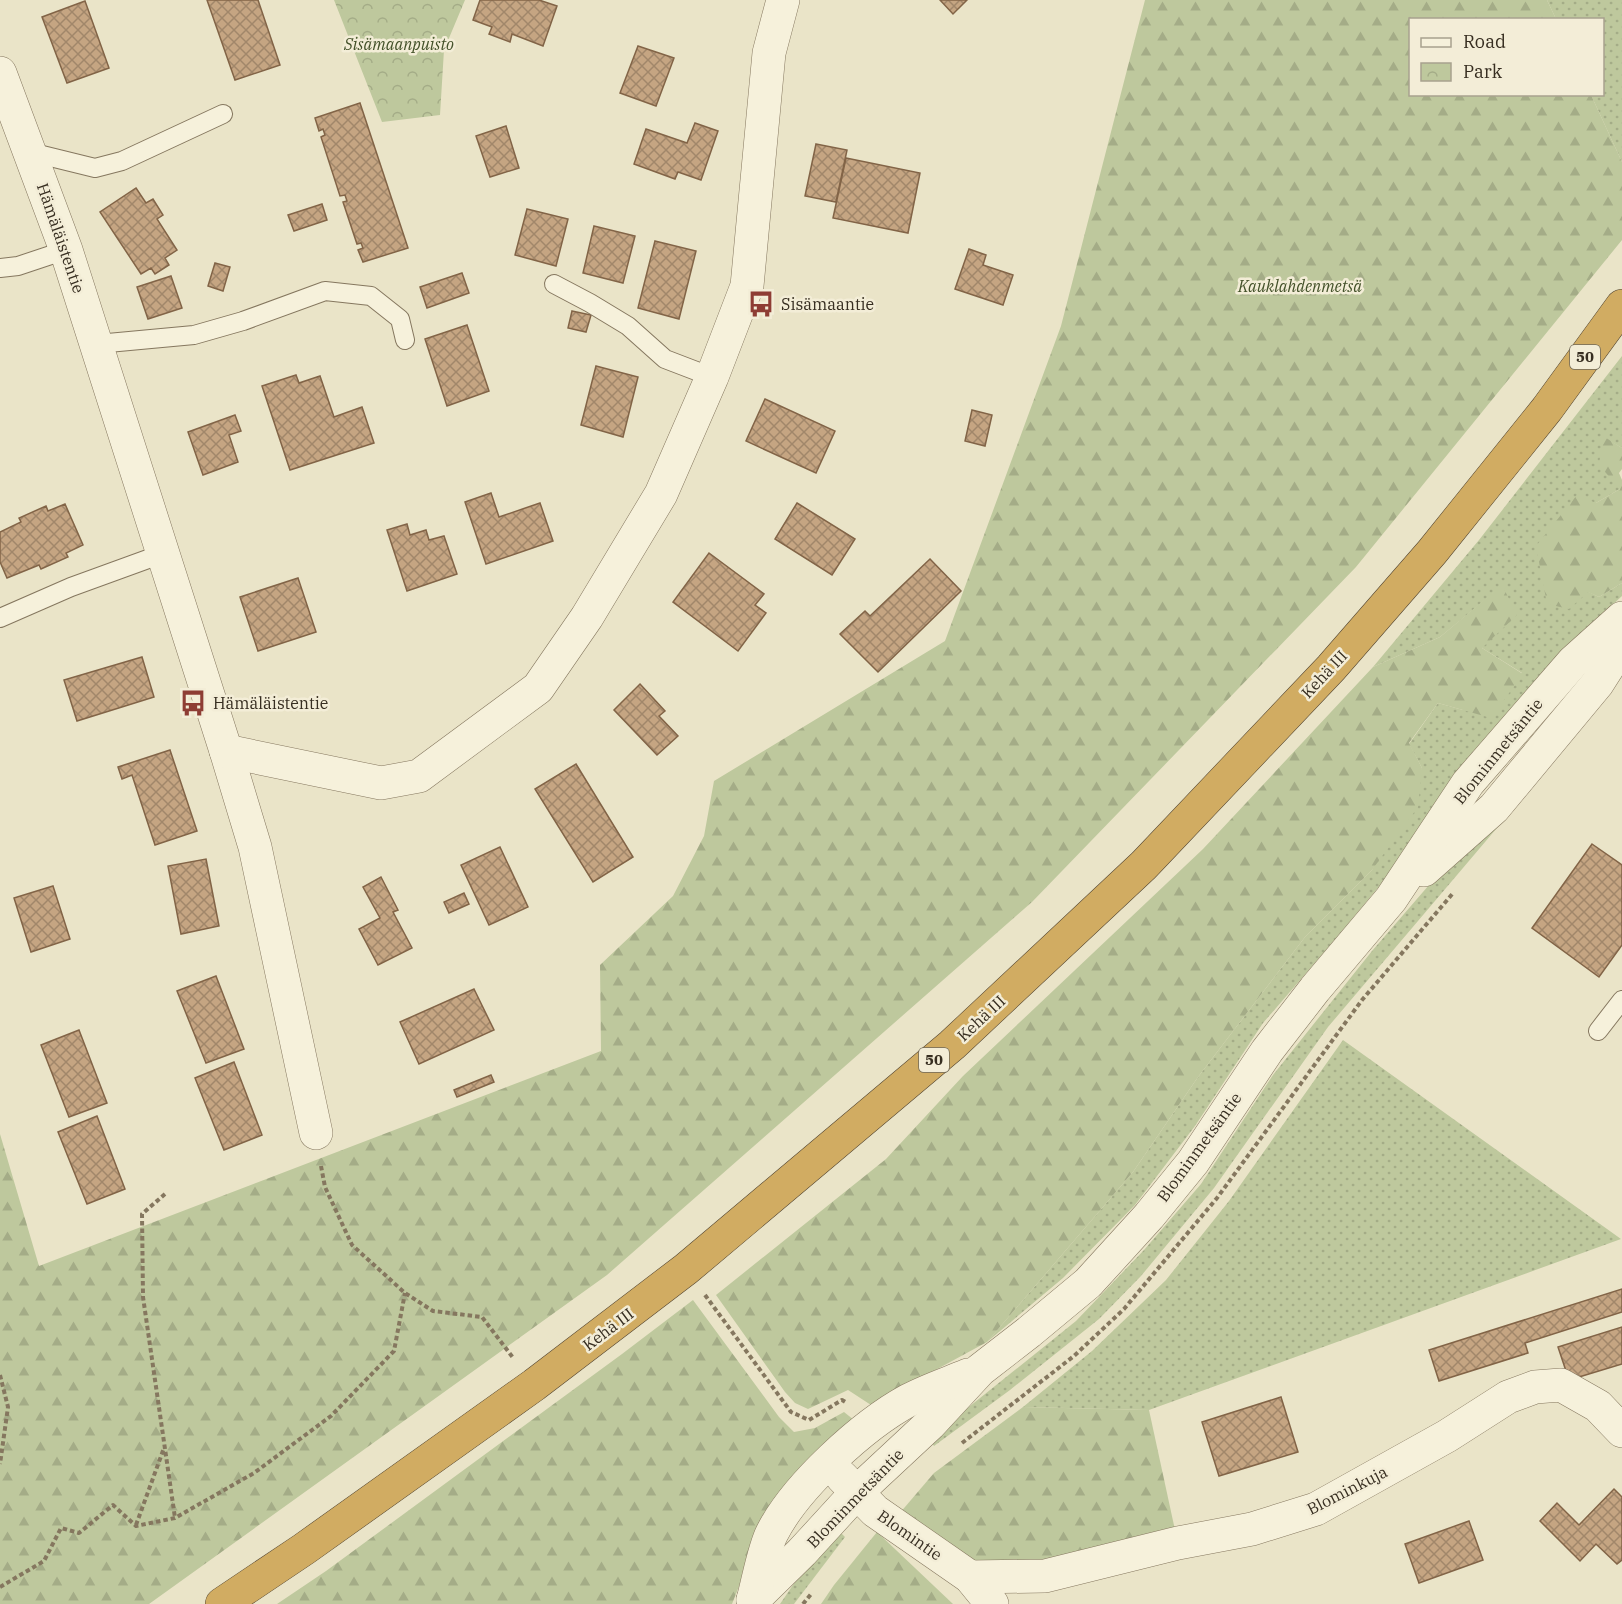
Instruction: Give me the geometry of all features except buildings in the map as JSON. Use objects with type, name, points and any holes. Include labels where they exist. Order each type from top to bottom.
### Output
[{"type":"highway","name":"Kehä III","points":[[222,1604],[304,1549],[534,1385],[686,1269],[952,1045],[1144,865],[1331,668],[1432,552],[1548,409],[1622,306]]},
{"type":"street","points":[[226,751],[381,783],[419,776],[538,688],[587,617],[661,494],[712,377],[747,285],[769,53],[783,0]]},
{"type":"street","name":"Hämäläistentie","points":[[0,73],[66,250],[97,344],[255,847],[316,1133]]},
{"type":"street","name":"Blominmetsäntie","points":[[752,1602],[857,1492],[930,1424],[980,1370],[1088,1283],[1149,1216],[1193,1162],[1267,1051],[1301,1006],[1391,899],[1468,783],[1573,662],[1622,618]]},
{"type":"street","name":"Blominmetsäntie","points":[[1391,899],[1494,808],[1597,684],[1622,645]]},
{"type":"street","name":"Blominmetsäntie","points":[[752,1602],[771,1534],[795,1499],[829,1462],[869,1426],[909,1400],[980,1370]]},
{"type":"street","name":"Blominkuja","points":[[970,1577],[1045,1576],[1178,1543],[1252,1529],[1316,1509],[1447,1436],[1508,1396],[1535,1388],[1561,1385],[1598,1406],[1622,1431]]},
{"type":"street","name":"Blomintie","points":[[829,1462],[875,1511],[970,1577],[992,1604]]},
{"type":"lane","points":[[30,152],[95,168],[122,161],[223,114]]},
{"type":"lane","points":[[0,268],[18,266],[66,250]]},
{"type":"lane","points":[[554,284],[628,326],[665,359],[712,377]]},
{"type":"lane","points":[[97,344],[194,335],[243,321],[325,291],[371,296],[400,319],[405,340]]},
{"type":"lane","points":[[0,618],[70,587],[148,559],[163,557]]},
{"type":"lane","points":[[1598,1031],[1622,1000]]},
{"type":"path","points":[[316,1133],[325,1187],[352,1245],[405,1293],[433,1311],[482,1317],[534,1385]]},
{"type":"path","points":[[165,1194],[142,1214],[143,1297],[175,1518]]},
{"type":"path","points":[[686,1269],[791,1412],[809,1420],[842,1400],[853,1407],[869,1426]]},
{"type":"path","points":[[136,1526],[175,1518],[254,1473],[331,1416],[394,1352],[405,1293]]},
{"type":"path","points":[[0,1375],[8,1407],[0,1464]]},
{"type":"path","points":[[136,1526],[165,1446]]},
{"type":"path","points":[[0,1587],[44,1561],[61,1528],[79,1533],[113,1505],[136,1526]]},
{"type":"green space","name":"Sisämaanpuisto","points":[[334,0],[465,0],[444,50],[440,115],[382,122]]},
{"type":"green space","name":"Kauklahdenmetsä","points":[[1145,0],[1547,0],[1556,18],[1409,18],[1409,96],[1591,96],[1622,162],[1622,240],[1356,567],[1032,902],[607,1275],[149,1604],[0,1604],[0,1134],[39,1266],[601,1051],[600,965],[673,896],[704,836],[714,781],[945,641],[1061,326]]},
{"type":"green space","points":[[1547,0],[1622,0],[1622,162],[1591,96],[1604,96],[1604,18],[1556,18]]},
{"type":"green space","points":[[1622,356],[1622,448],[1603,437],[1620,489],[1596,503],[1589,592],[1599,597],[1622,583],[1622,596],[1607,610],[1339,935],[1263,1023],[1195,1126],[1135,1205],[1063,1278],[987,1342],[1133,1172],[1198,1077],[1305,937],[1372,870],[1422,768],[1409,744],[1438,703],[1463,710],[1522,673],[1482,648],[1502,586],[1440,637],[1373,667],[1479,540]]},
{"type":"green space","points":[[1603,436],[1622,448],[1622,469],[1619,473],[1622,480],[1622,583],[1599,597],[1588,592],[1569,609],[1547,604],[1536,546],[1577,495],[1596,503],[1620,489],[1599,465]]},
{"type":"green space","points":[[1502,585],[1517,615],[1482,648],[1523,674],[1491,718],[1438,703],[1409,743],[1422,768],[1418,807],[1372,870],[1305,937],[1198,1077],[1133,1172],[987,1342],[871,1405],[848,1390],[808,1409],[795,1403],[716,1295],[886,1159],[963,1076],[1203,849],[1373,667],[1440,637]]},
{"type":"green space","points":[[1541,776],[1328,1027],[1214,1188],[1141,1276],[1099,1319],[1010,1390],[934,1446],[929,1439],[1076,1321],[1144,1250],[1201,1184],[1273,1075],[1372,951],[1429,885]]},
{"type":"green space","points":[[1343,1040],[1621,1239],[1149,1410],[1023,1407],[1092,1351],[1166,1280],[1229,1201]]},
{"type":"green space","points":[[693,1300],[779,1417],[794,1432],[815,1428],[844,1412],[854,1420],[768,1513],[732,1604],[277,1604],[326,1571]]},
{"type":"green space","points":[[1023,1407],[1149,1410],[1175,1530],[990,1572],[899,1514],[934,1473]]},
{"type":"green space","points":[[837,1529],[845,1537],[794,1604],[780,1604],[806,1566]]},
{"type":"green space","points":[[877,1532],[953,1604],[821,1604]]},
{"type":"place","name":"Sisämaantie","points":[[761,304]]},
{"type":"place","name":"Hämäläistentie","points":[[193,703]]}]
